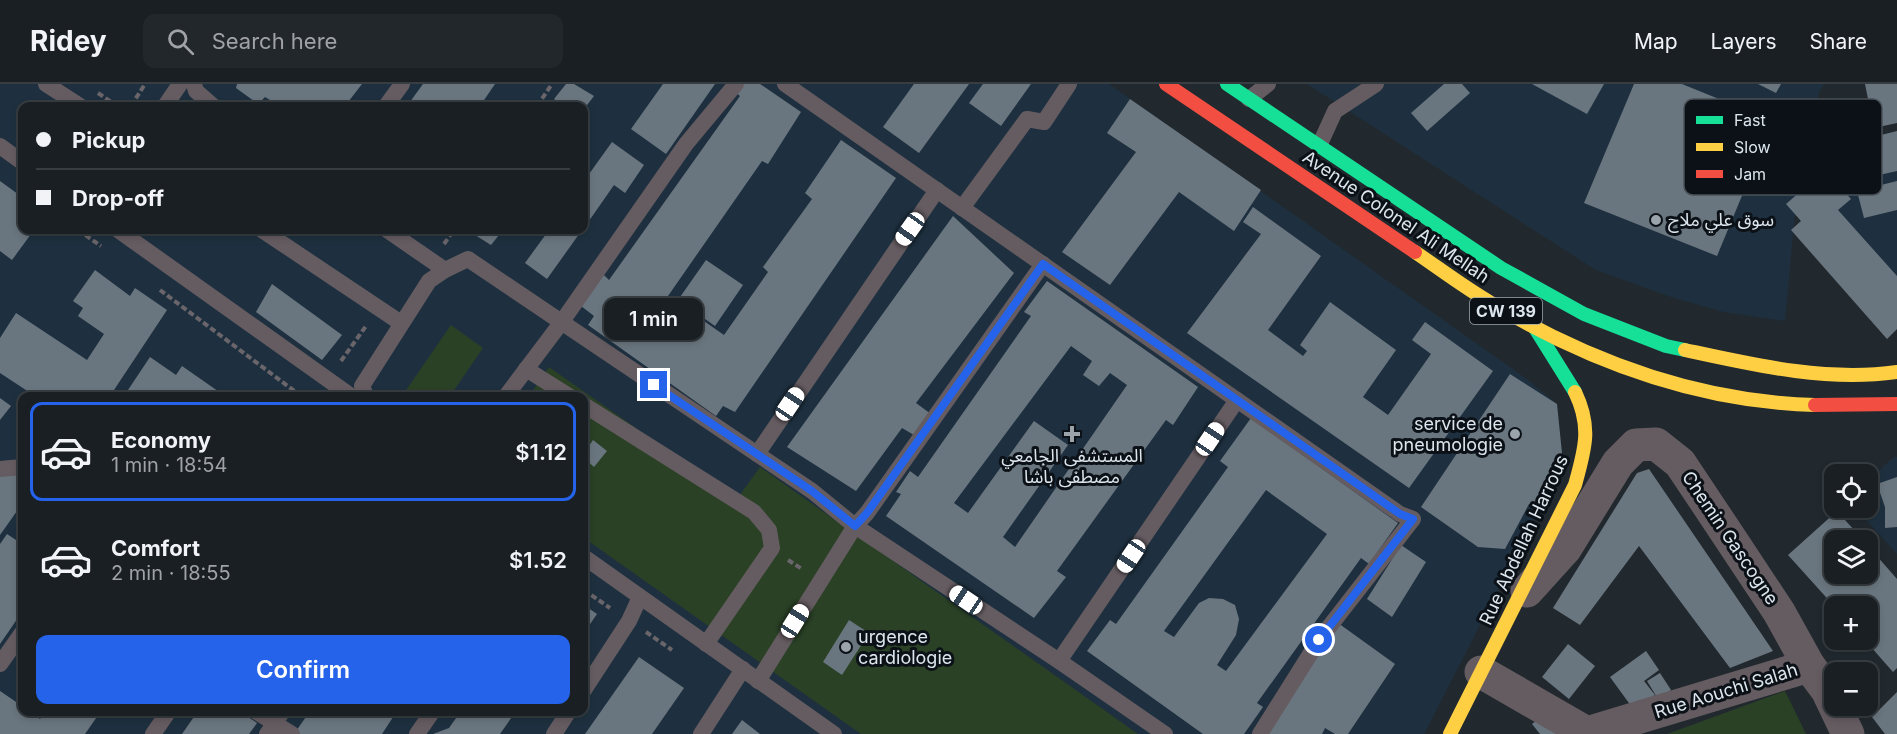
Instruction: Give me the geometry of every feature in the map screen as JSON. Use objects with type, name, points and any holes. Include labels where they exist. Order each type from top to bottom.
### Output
[{"type":"main road","name":"Avenue Colonel Ali Mellah","points":[[1166,84],[1489,302],[1535,328],[1602,360],[1665,380],[1729,396],[1809,406],[1897,404]]},
{"type":"main road","name":"Avenue Colonel Ali Mellah","points":[[1227,84],[1501,268],[1584,314],[1666,346],[1771,369],[1868,376],[1897,372]]},
{"type":"main road","name":"Rue Abdellah Harrous","points":[[1450,734],[1575,484],[1584,454],[1586,426],[1578,400],[1566,375],[1535,328]]},
{"type":"street","name":"Chemin Gascogne","points":[[1518,601],[1565,549],[1618,463],[1636,445],[1656,444],[1680,463],[1779,612],[1809,666],[1827,690],[1848,734]]},
{"type":"street","name":"Rue Aouchi Salah","points":[[1481,672],[1587,733],[1809,666]]},
{"type":"lane","points":[[46,84],[74,102]]},
{"type":"lane","points":[[168,102],[180,84]]},
{"type":"lane","points":[[194,84],[196,91],[208,102]]},
{"type":"lane","points":[[389,102],[402,84]]},
{"type":"lane","points":[[509,392],[561,323],[686,144],[736,84]]},
{"type":"lane","points":[[785,84],[1400,514],[1413,519],[1319,640],[1260,734]]},
{"type":"lane","points":[[962,208],[1028,119],[1044,122],[1069,84]]},
{"type":"lane","points":[[1249,99],[1268,84]]},
{"type":"lane","points":[[1319,146],[1335,111],[1376,84]]},
{"type":"lane","points":[[0,146],[18,159]]},
{"type":"lane","points":[[757,454],[937,190]]},
{"type":"lane","points":[[124,234],[346,392]]},
{"type":"lane","points":[[268,234],[402,323]]},
{"type":"lane","points":[[393,234],[438,266]]},
{"type":"lane","points":[[364,392],[362,386],[438,266],[468,259],[812,491],[855,526],[1165,734]]},
{"type":"lane","points":[[758,681],[855,526],[867,513],[1043,264]]},
{"type":"lane","points":[[526,369],[562,392]]},
{"type":"lane","points":[[1059,661],[1237,400]]},
{"type":"lane","points":[[588,408],[754,512],[769,530],[772,549],[706,644]]},
{"type":"lane","points":[[0,468],[18,467]]},
{"type":"lane","points":[[588,560],[834,734]]},
{"type":"lane","points":[[588,684],[629,621],[640,597]]},
{"type":"lane","points":[[0,664],[18,639]]},
{"type":"lane","points":[[701,734],[743,669]]},
{"type":"lane","points":[[153,734],[165,716]]},
{"type":"lane","points":[[417,734],[430,716]]},
{"type":"lane","points":[[554,734],[566,716]]},
{"type":"lane","points":[[274,723],[292,734]]},
{"type":"path","points":[[134,102],[146,84]]},
{"type":"path","points":[[540,102],[552,84]]},
{"type":"path","points":[[84,234],[107,251]]},
{"type":"path","points":[[438,266],[452,234]]},
{"type":"path","points":[[154,286],[296,392]]},
{"type":"path","points":[[328,379],[378,308]]},
{"type":"path","points":[[772,549],[820,582]]},
{"type":"shaded area","name":"المستشفى الجامعي مصطفى باشا","points":[[0,84],[1109,84],[1528,380],[1557,404],[1563,463],[1424,734],[0,734]]},
{"type":"shaded area","name":"سوق علي ملاح","points":[[1307,84],[1824,84],[1818,99],[1684,99],[1684,195],[1797,195],[1785,321],[1724,312],[1671,297],[1596,270]]},
{"type":"shaded area","points":[[1897,161],[1897,302],[1828,232],[1829,195],[1882,195],[1882,163]]},
{"type":"shaded area","points":[[1894,457],[1897,457],[1897,554],[1878,530],[1865,518],[1878,518],[1878,472]]},
{"type":"green space","points":[[451,325],[483,348],[453,392],[405,392]]},
{"type":"green space","points":[[549,367],[585,392],[532,392]]},
{"type":"green space","points":[[588,394],[737,499],[760,467],[1138,734],[861,734],[588,541]]},
{"type":"green space","points":[[1785,691],[1806,734],[1667,734]]},
{"type":"building","points":[[237,84],[362,84],[348,102],[273,102],[265,97],[260,102],[255,102],[236,88]]},
{"type":"building","points":[[423,84],[495,84],[483,102],[410,102]]},
{"type":"building","points":[[566,84],[574,84],[594,96],[588,104],[558,102],[554,99]]},
{"type":"building","points":[[663,84],[715,84],[666,154],[631,129]]},
{"type":"building","points":[[740,84],[760,84],[801,112],[768,164],[762,161],[668,296],[724,335],[768,272],[763,267],[812,199],[805,193],[841,140],[896,178],[735,412],[723,406],[716,416],[588,325],[594,316],[581,306],[603,274],[609,280],[740,96],[735,92]]},
{"type":"building","points":[[914,84],[969,84],[919,153],[883,127]]},
{"type":"building","points":[[983,84],[1031,84],[1001,126],[969,103]]},
{"type":"building","points":[[1444,84],[1462,84],[1470,93],[1427,131],[1411,113]]},
{"type":"building","points":[[1532,84],[1604,84],[1587,114]]},
{"type":"building","points":[[1634,84],[1682,84],[1719,99],[1684,99],[1684,195],[1742,195],[1717,256],[1584,203]]},
{"type":"building","points":[[1758,84],[1781,84],[1776,93]]},
{"type":"building","points":[[1865,84],[1897,84],[1897,123],[1882,126],[1882,99],[1868,99]]},
{"type":"building","points":[[1130,99],[1261,190],[1234,231],[1179,192],[1110,285],[1062,252],[1136,152],[1107,133]]},
{"type":"building","points":[[1897,131],[1897,171],[1882,174],[1882,135]]},
{"type":"building","points":[[612,142],[644,165],[625,193],[614,185],[588,222],[588,175]]},
{"type":"building","points":[[0,181],[18,194],[18,234],[31,234],[12,260],[0,251]]},
{"type":"building","points":[[1897,181],[1897,210],[1864,218],[1858,195],[1882,195],[1882,185]]},
{"type":"building","points":[[1796,195],[1847,195],[1851,199],[1838,210],[1897,276],[1897,329],[1887,339],[1791,230],[1801,221],[1786,204]]},
{"type":"building","points":[[1253,207],[1321,256],[1268,330],[1303,356],[1307,351],[1300,345],[1330,302],[1396,350],[1363,397],[1388,415],[1431,354],[1412,340],[1425,322],[1493,371],[1409,488],[1187,333],[1261,234],[1243,222]]},
{"type":"building","points":[[953,216],[1014,273],[916,403],[935,417],[919,438],[902,428],[856,491],[787,447]]},
{"type":"building","points":[[473,234],[500,234],[491,245]]},
{"type":"building","points":[[546,234],[579,234],[547,279],[525,263]]},
{"type":"building","points":[[706,260],[743,285],[715,326],[678,300]]},
{"type":"building","points":[[95,270],[130,296],[135,288],[167,310],[113,392],[29,392],[0,373],[0,338],[16,313],[87,360],[104,334],[78,316],[83,308],[73,301]]},
{"type":"building","points":[[1047,281],[1198,387],[1173,425],[1166,420],[1057,571],[1066,577],[1034,618],[886,516],[901,494],[896,492],[910,471],[918,477],[1031,316],[1024,312]],"holes":[[[1071,346],[1092,361],[1083,375],[1099,386],[1110,373],[1127,385],[1015,547],[1003,537],[1068,445],[1034,421],[968,513],[954,503]]]},
{"type":"building","points":[[272,284],[342,335],[322,360],[256,312]]},
{"type":"building","points":[[150,357],[176,375],[182,366],[219,392],[127,392]]},
{"type":"building","name":"service de pneumologie","points":[[1510,374],[1557,404],[1563,463],[1540,508],[1529,504],[1505,549],[1478,547],[1421,507]]},
{"type":"building","points":[[0,398],[11,406],[0,420]]},
{"type":"building","points":[[1251,418],[1398,523],[1369,564],[1361,558],[1257,703],[1263,707],[1244,734],[1203,734],[1087,651],[1110,620],[1116,624],[1228,467],[1220,461]],"holes":[[[1266,490],[1327,534],[1226,671],[1217,665],[1236,635],[1239,619],[1235,605],[1223,599],[1209,598],[1199,603],[1174,637],[1164,631]]]},
{"type":"building","points":[[593,440],[607,451],[594,467],[588,462],[588,447]]},
{"type":"building","points":[[7,465],[18,473],[18,510],[0,535],[0,475]]},
{"type":"building","points":[[1649,469],[1773,651],[1730,668],[1639,546],[1580,625],[1553,608],[1637,473]]},
{"type":"building","points":[[1897,477],[1897,527],[1885,528],[1885,507],[1878,484]]},
{"type":"building","points":[[1829,518],[1843,518],[1854,530],[1824,530],[1824,584],[1878,584],[1878,557],[1897,579],[1897,668],[1893,672],[1874,650],[1878,650],[1878,596],[1825,596],[1788,555]]},
{"type":"building","points":[[7,534],[18,541],[18,618],[0,644],[0,544]]},
{"type":"building","points":[[1401,545],[1426,562],[1392,617],[1367,599]]},
{"type":"building","points":[[588,608],[597,614],[588,627]]},
{"type":"building","name":"urgence cardiologie","points":[[849,620],[869,633],[842,675],[823,662]]},
{"type":"building","points":[[1338,623],[1395,664],[1348,734],[1335,734],[1325,728],[1322,734],[1267,734]]},
{"type":"building","points":[[1568,644],[1595,666],[1569,699],[1542,677]]},
{"type":"building","points":[[1646,651],[1659,670],[1644,681],[1655,695],[1634,710],[1610,677]]},
{"type":"building","points":[[639,657],[684,688],[652,734],[585,734]]},
{"type":"building","points":[[1660,673],[1671,690],[1658,699],[1647,681]]},
{"type":"building","points":[[0,691],[18,703],[18,716],[36,716],[40,719],[42,716],[98,716],[85,734],[0,734]]},
{"type":"building","points":[[1897,692],[1897,734],[1885,734],[1872,717],[1878,716],[1878,711]]},
{"type":"building","points":[[1546,713],[1557,734],[1540,734],[1532,724]]},
{"type":"building","points":[[195,716],[246,716],[257,723],[249,734],[182,734]]},
{"type":"building","points":[[307,716],[394,716],[382,734],[294,734]]},
{"type":"building","points":[[457,716],[513,716],[500,734],[433,734],[449,728]]},
{"type":"building","points":[[742,720],[760,734],[732,734]]},
{"type":"traffic: fast","points":[[1227,84],[1501,268],[1584,314],[1666,346],[1685,350]]},
{"type":"traffic: fast","points":[[1535,328],[1575,392]]},
{"type":"traffic: slow","points":[[1415,252],[1491,303],[1567,343],[1607,360],[1688,387],[1772,402],[1815,405]]},
{"type":"traffic: slow","points":[[1685,350],[1764,366],[1817,373],[1870,375],[1897,372]]},
{"type":"traffic: slow","points":[[1450,734],[1575,485],[1585,438],[1584,416],[1575,392]]},
{"type":"traffic: jam","points":[[1166,84],[1415,252]]},
{"type":"traffic: jam","points":[[1815,405],[1897,404]]},
{"type":"place","name":"سوق علي ملاح","points":[[1656,220]]},
{"type":"place","name":"المستشفى الجامعي مصطفى باشا","points":[[1072,434]]},
{"type":"place","name":"service de pneumologie","points":[[1515,434]]},
{"type":"place","name":"urgence cardiologie","points":[[846,647]]},
{"type":"route","points":[[654,385],[812,491],[855,526],[867,513],[1043,264],[1400,514],[1413,519],[1319,640]]}]
